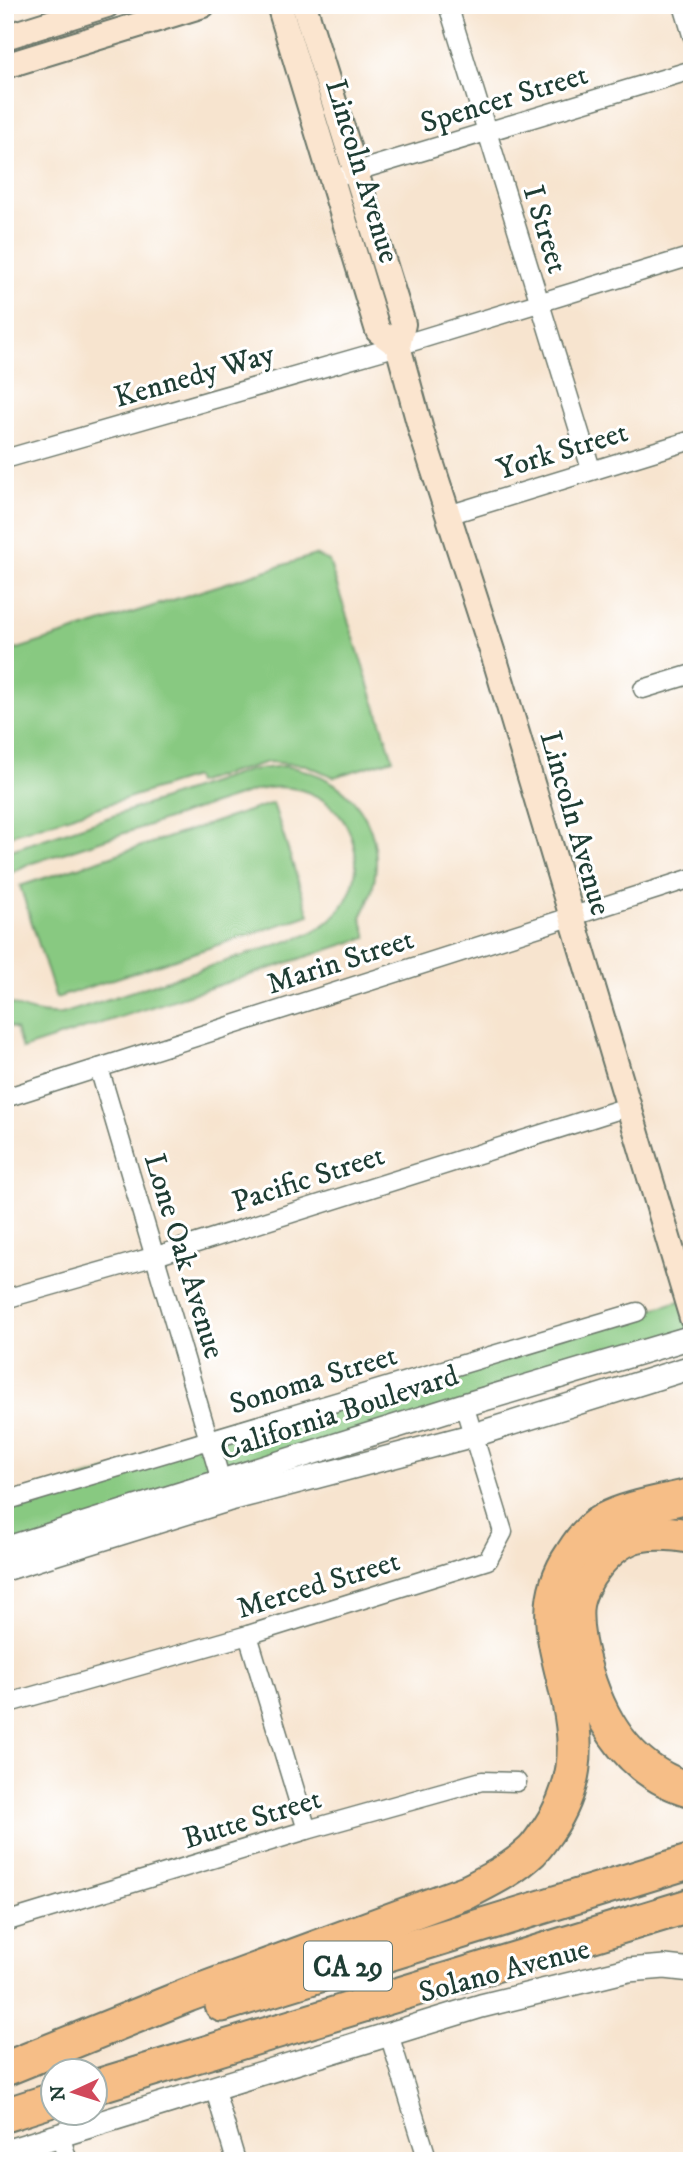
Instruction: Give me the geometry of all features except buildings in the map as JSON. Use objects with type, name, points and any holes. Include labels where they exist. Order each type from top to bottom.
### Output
[{"type":"highway","points":[[656,1504],[670,1489],[692,1473]]},
{"type":"highway","points":[[5,2070],[188,1995],[469,1891],[504,1874],[534,1850],[555,1820],[572,1783],[576,1746],[554,1644],[551,1606],[561,1570],[583,1537],[604,1520],[692,1495]]},
{"type":"highway","points":[[692,1537],[669,1532],[636,1536],[610,1550],[588,1576],[576,1606],[576,1638],[595,1702],[615,1738],[642,1767],[676,1786],[692,1790]]},
{"type":"highway","name":"CA 29","points":[[5,2070],[692,1861]]},
{"type":"highway","name":"CA 29","points":[[108,2083],[692,1905]]},
{"type":"highway","points":[[435,1984],[614,1937],[692,1920]]},
{"type":"highway","points":[[5,2115],[38,2104]]},
{"type":"main road","points":[[5,37],[107,5]]},
{"type":"main road","points":[[5,66],[203,5]]},
{"type":"main road","name":"Lincoln Avenue","points":[[279,5],[403,324],[398,345],[422,434],[496,663],[692,1318]]},
{"type":"main road","name":"Lincoln Avenue","points":[[304,5],[344,175]]},
{"type":"street","name":"I Street","points":[[448,5],[591,469]]},
{"type":"street","points":[[683,5],[692,35]]},
{"type":"street","name":"Spencer Street","points":[[344,175],[692,70]]},
{"type":"street","name":"Kennedy Way","points":[[5,459],[692,256]]},
{"type":"street","name":"York Street","points":[[448,514],[692,440]]},
{"type":"street","points":[[643,690],[692,674]]},
{"type":"street","name":"Marin Street","points":[[5,1098],[692,878]]},
{"type":"street","name":"Lone Oak Avenue","points":[[99,1068],[224,1491]]},
{"type":"street","name":"Pacific Street","points":[[5,1299],[156,1256],[627,1107]]},
{"type":"street","name":"Sonoma Street","points":[[5,1501],[637,1312]]},
{"type":"street","name":"California Boulevard","points":[[5,1569],[464,1405],[692,1337]]},
{"type":"street","name":"California Boulevard","points":[[5,1549],[224,1491],[474,1435],[692,1367]]},
{"type":"street","name":"Merced Street","points":[[5,1704],[248,1635],[488,1560],[503,1532],[464,1405]]},
{"type":"street","points":[[248,1635],[307,1830]]},
{"type":"street","name":"Butte Street","points":[[5,1922],[307,1830],[482,1781],[517,1783]]},
{"type":"street","name":"Solano Avenue","points":[[5,2152],[470,2009],[628,1970],[665,1967],[692,1970]]},
{"type":"street","points":[[389,2034],[428,2161]]},
{"type":"street","points":[[214,2087],[236,2161]]},
{"type":"street","points":[[61,2135],[68,2161]]},
{"type":"green space","points":[[315,555],[329,561],[393,759],[334,777],[306,765],[268,762],[196,783],[194,777],[5,837],[5,653]]},
{"type":"green space","points":[[284,766],[311,772],[334,784],[353,800],[366,819],[374,841],[376,866],[372,891],[361,917],[367,937],[22,1049],[16,1029],[5,1024],[5,1000],[32,1012],[62,1014],[304,936],[333,917],[350,893],[356,866],[352,839],[339,816],[319,797],[291,788],[257,790],[26,865],[5,876],[5,852],[250,770]]},
{"type":"green space","points":[[273,803],[309,915],[56,998],[20,886]]},
{"type":"green space","points":[[686,1299],[692,1337],[5,1549],[5,1501]]}]
